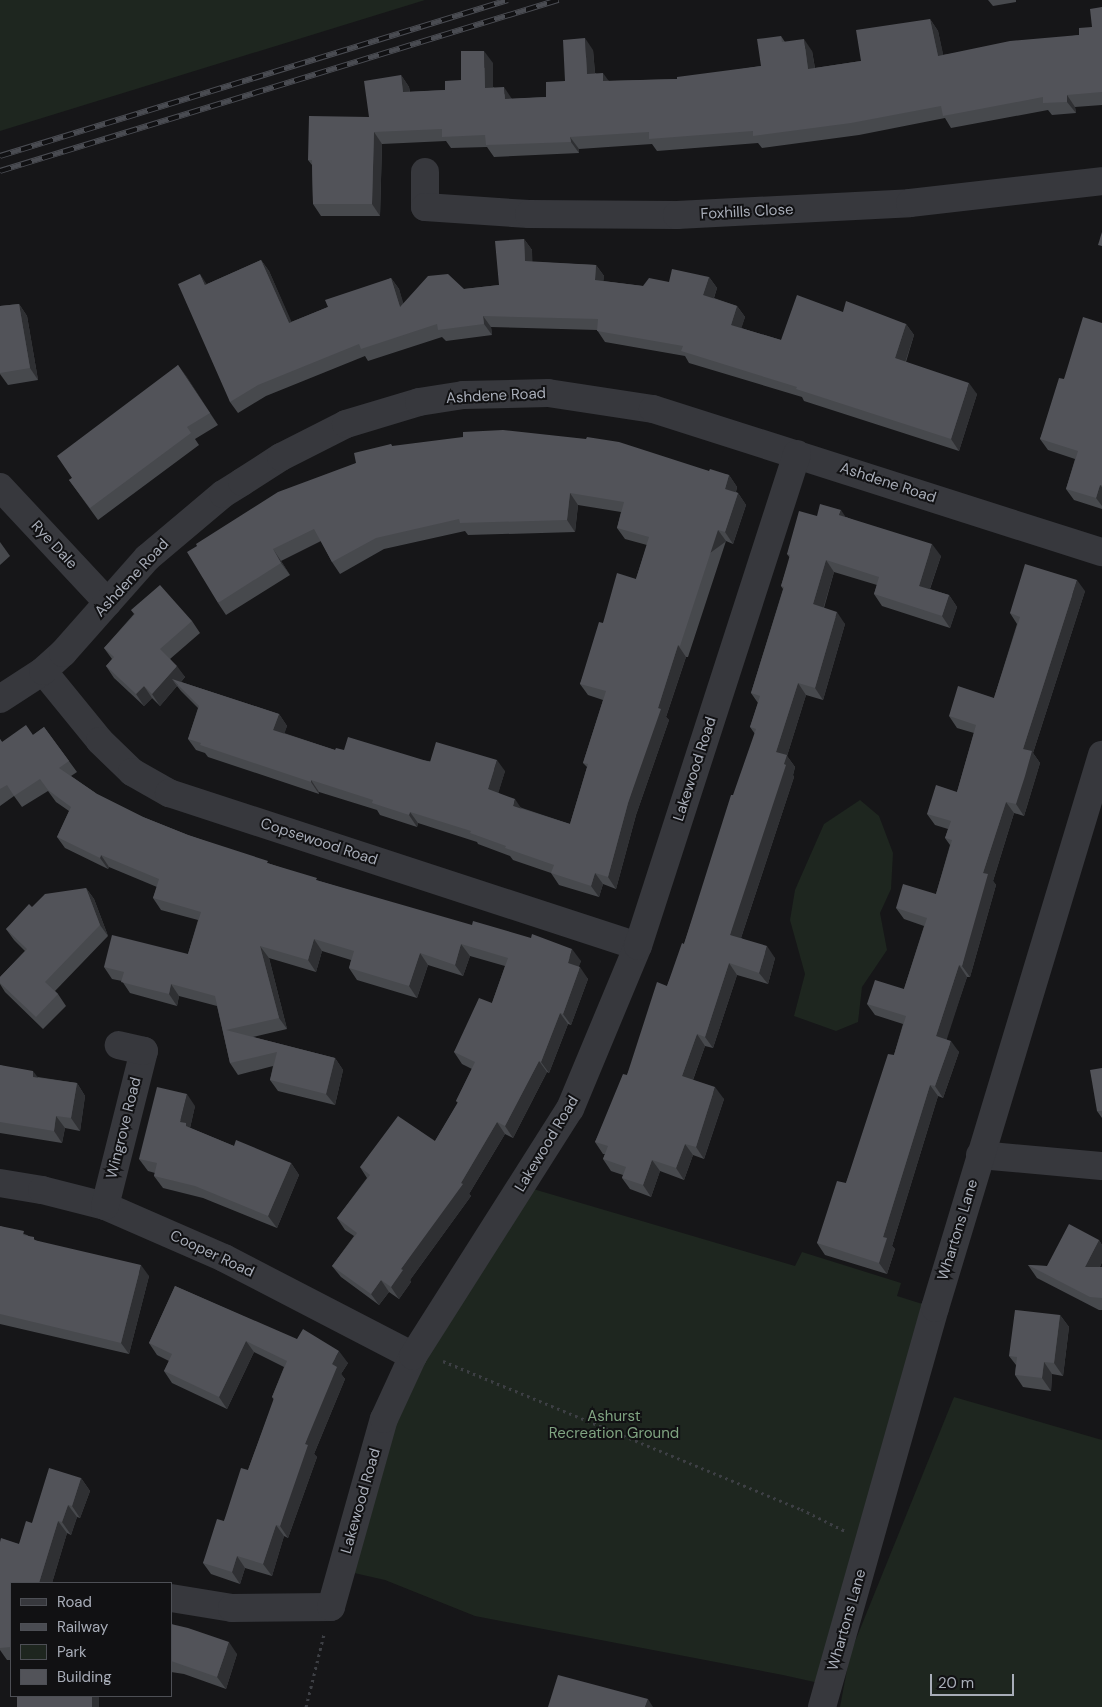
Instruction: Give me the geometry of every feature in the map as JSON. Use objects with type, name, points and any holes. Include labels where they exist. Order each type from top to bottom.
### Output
[{"type":"street","name":"Foxhills Close","points":[[425,172],[425,207],[529,214],[677,215],[910,203],[1102,181]]},
{"type":"street","name":"Ashdene Road","points":[[0,699],[43,671],[63,654],[148,558],[223,494],[281,457],[346,424],[419,402],[472,394],[525,392],[573,396],[653,409],[1102,552]]},
{"type":"street","name":"Lakewood Road","points":[[331,1607],[384,1419],[415,1353],[570,1109],[638,946],[797,454]]},
{"type":"street","name":"Rye Dale","points":[[0,487],[108,603]]},
{"type":"street","name":"Copsewood Road","points":[[43,671],[100,741],[132,772],[169,793],[638,946]]},
{"type":"street","name":"Whartons Lane","points":[[822,1707],[980,1155],[1102,756]]},
{"type":"street","name":"Wingrove Road","points":[[105,1206],[142,1050]]},
{"type":"street","points":[[980,1155],[1102,1166]]},
{"type":"street","name":"Cooper Road","points":[[0,1183],[42,1190],[105,1206],[224,1258],[415,1353]]},
{"type":"street","points":[[172,1598],[232,1608],[331,1607]]},
{"type":"path","points":[[415,1353],[801,1509],[869,1543]]},
{"type":"path","points":[[306,1707],[331,1607]]},
{"type":"green space","points":[[0,0],[425,0],[0,131]]},
{"type":"green space","points":[[860,800],[879,816],[893,853],[891,889],[880,913],[887,950],[862,987],[858,1022],[836,1031],[794,1016],[805,974],[790,920],[795,890],[824,824]]},
{"type":"green space","name":"Ashurst Recreation Ground","points":[[523,1186],[795,1266],[802,1252],[901,1283],[897,1296],[935,1308],[828,1685],[475,1616],[385,1580],[341,1570],[384,1419]]},
{"type":"green space","points":[[954,1397],[1102,1440],[1102,1707],[840,1707],[850,1654]]},
{"type":"building","points":[[1102,7],[1102,92],[1067,95],[1067,102],[1043,103],[1043,97],[943,116],[941,106],[851,123],[753,136],[753,131],[649,139],[649,132],[570,137],[571,142],[486,145],[485,135],[442,137],[442,129],[374,132],[372,204],[313,204],[312,160],[308,160],[309,116],[369,117],[364,81],[401,75],[403,92],[445,90],[445,81],[461,80],[461,51],[484,51],[485,88],[504,87],[505,99],[546,97],[546,82],[565,81],[563,40],[585,38],[587,74],[603,73],[603,81],[677,79],[677,77],[761,66],[757,39],[781,36],[782,42],[804,39],[808,69],[861,61],[856,30],[930,19],[938,56],[1010,41],[1079,35],[1079,28],[1092,27],[1090,9]]},
{"type":"building","points":[[1102,232],[1102,246],[1098,245]]},
{"type":"building","points":[[524,239],[525,261],[596,265],[595,280],[643,286],[649,278],[669,282],[672,269],[709,277],[703,295],[737,306],[731,325],[781,340],[797,295],[843,312],[846,301],[906,324],[895,358],[969,383],[951,439],[796,389],[797,387],[681,351],[683,346],[597,331],[598,319],[483,316],[484,324],[438,330],[437,324],[361,349],[359,344],[258,385],[230,402],[178,284],[200,274],[205,285],[261,260],[289,323],[328,307],[325,300],[391,278],[400,307],[428,276],[448,274],[464,289],[499,285],[495,241]]},
{"type":"building","points":[[19,304],[30,368],[0,373],[0,306]]},
{"type":"building","points":[[1083,317],[1102,323],[1102,485],[1100,485],[1096,498],[1066,489],[1078,451],[1040,439],[1059,378],[1064,379]]},
{"type":"building","points":[[178,365],[210,413],[187,427],[191,433],[90,508],[69,480],[72,478],[57,456]]},
{"type":"building","points":[[503,430],[586,439],[587,437],[619,442],[709,471],[710,469],[729,475],[725,489],[738,493],[725,532],[718,530],[680,646],[678,645],[658,708],[661,709],[628,803],[608,877],[595,873],[591,886],[551,873],[554,865],[505,848],[506,846],[470,833],[471,831],[410,812],[409,815],[372,803],[373,800],[311,780],[311,782],[200,745],[201,743],[188,739],[199,706],[172,679],[279,714],[273,730],[335,750],[336,748],[344,750],[348,737],[430,762],[436,742],[497,760],[488,789],[515,799],[513,806],[570,824],[588,764],[583,763],[606,691],[580,684],[599,622],[603,623],[617,573],[636,579],[649,537],[617,528],[624,502],[570,493],[567,520],[460,523],[459,519],[376,538],[332,562],[314,529],[273,549],[281,563],[218,603],[187,552],[197,546],[196,544],[278,492],[356,463],[354,453],[391,444],[392,446],[463,437],[463,432]]},
{"type":"building","points":[[820,504],[841,510],[839,515],[932,544],[919,586],[949,595],[942,616],[874,594],[879,577],[826,560],[813,604],[837,612],[815,688],[798,683],[776,752],[787,755],[784,764],[786,765],[730,935],[767,946],[759,973],[729,963],[705,1037],[697,1034],[682,1076],[715,1087],[696,1147],[685,1144],[676,1168],[652,1160],[643,1185],[622,1178],[626,1167],[603,1159],[608,1146],[595,1142],[623,1074],[627,1075],[657,982],[667,986],[682,943],[684,944],[731,795],[733,795],[756,729],[750,727],[760,696],[751,693],[784,587],[781,586],[790,555],[787,554],[799,511],[817,516]]},
{"type":"building","points":[[1025,564],[1077,580],[1023,749],[1032,751],[1025,776],[1016,804],[1006,802],[983,873],[988,874],[962,966],[959,965],[936,1036],[951,1041],[935,1086],[930,1085],[883,1237],[887,1238],[879,1263],[817,1243],[837,1181],[846,1183],[888,1054],[894,1055],[906,1016],[867,1004],[875,980],[904,989],[927,918],[896,908],[903,884],[936,894],[952,840],[945,838],[951,821],[927,814],[936,785],[957,792],[976,725],[949,716],[958,686],[994,698],[1020,617],[1010,613]]},
{"type":"building","points":[[160,585],[192,621],[160,649],[177,666],[152,694],[144,686],[136,694],[106,666],[114,657],[104,648],[135,614],[131,610]]},
{"type":"building","points":[[26,725],[33,735],[44,727],[69,761],[59,768],[97,794],[143,817],[188,835],[268,861],[267,863],[317,878],[316,880],[472,925],[473,921],[531,938],[532,934],[572,949],[568,963],[580,967],[563,1014],[560,1013],[541,1062],[539,1061],[505,1126],[497,1122],[461,1183],[463,1184],[401,1269],[403,1270],[391,1287],[381,1280],[371,1294],[332,1266],[357,1233],[337,1218],[370,1175],[360,1167],[398,1116],[435,1141],[458,1102],[456,1101],[475,1062],[454,1052],[479,998],[492,1003],[508,958],[461,944],[455,965],[420,953],[409,986],[349,968],[354,951],[314,939],[308,960],[260,946],[279,1018],[226,1030],[335,1058],[326,1094],[270,1080],[277,1052],[230,1063],[215,996],[171,984],[169,994],[121,982],[124,972],[104,967],[112,935],[188,954],[201,912],[153,898],[159,879],[101,855],[100,858],[57,837],[71,807],[48,790],[40,779],[14,796],[7,785],[0,789],[0,739],[2,742]]},
{"type":"building","points":[[86,888],[100,925],[45,982],[58,994],[36,1017],[0,983],[0,977],[27,949],[6,929],[29,904],[32,907],[45,894]]},
{"type":"building","points":[[0,1065],[33,1071],[33,1077],[77,1083],[71,1118],[56,1116],[54,1131],[0,1122]]},
{"type":"building","points":[[1102,1068],[1102,1111],[1097,1111],[1090,1070]]},
{"type":"building","points":[[157,1087],[187,1094],[180,1122],[186,1123],[186,1126],[234,1146],[236,1140],[291,1163],[268,1216],[195,1186],[154,1176],[157,1163],[139,1159]]},
{"type":"building","points":[[1069,1224],[1099,1240],[1085,1267],[1102,1267],[1102,1298],[1090,1297],[1028,1265],[1047,1266]]},
{"type":"building","points":[[0,1226],[24,1231],[23,1235],[34,1237],[34,1240],[141,1265],[121,1343],[0,1314]]},
{"type":"building","points":[[175,1286],[297,1339],[303,1329],[339,1351],[332,1364],[337,1367],[305,1444],[308,1445],[280,1526],[276,1525],[263,1564],[237,1556],[232,1572],[203,1563],[217,1519],[224,1521],[241,1468],[248,1470],[274,1398],[272,1397],[287,1361],[246,1341],[219,1397],[164,1371],[172,1354],[149,1343]]},
{"type":"building","points":[[1015,1310],[1060,1315],[1054,1363],[1044,1362],[1042,1378],[1015,1375],[1017,1357],[1009,1356]]},
{"type":"building","points":[[49,1468],[81,1478],[72,1506],[68,1505],[62,1522],[58,1521],[39,1582],[10,1582],[10,1647],[0,1648],[1,1538],[19,1544],[26,1521],[32,1523]]},
{"type":"building","points":[[172,1624],[229,1642],[217,1677],[172,1661]]},
{"type":"building","points":[[558,1675],[648,1699],[645,1707],[548,1707]]},
{"type":"building","points":[[17,1697],[92,1697],[92,1707],[17,1707]]},
{"type":"railway","points":[[0,156],[508,0]]},
{"type":"railway","points":[[0,171],[558,0]]}]
